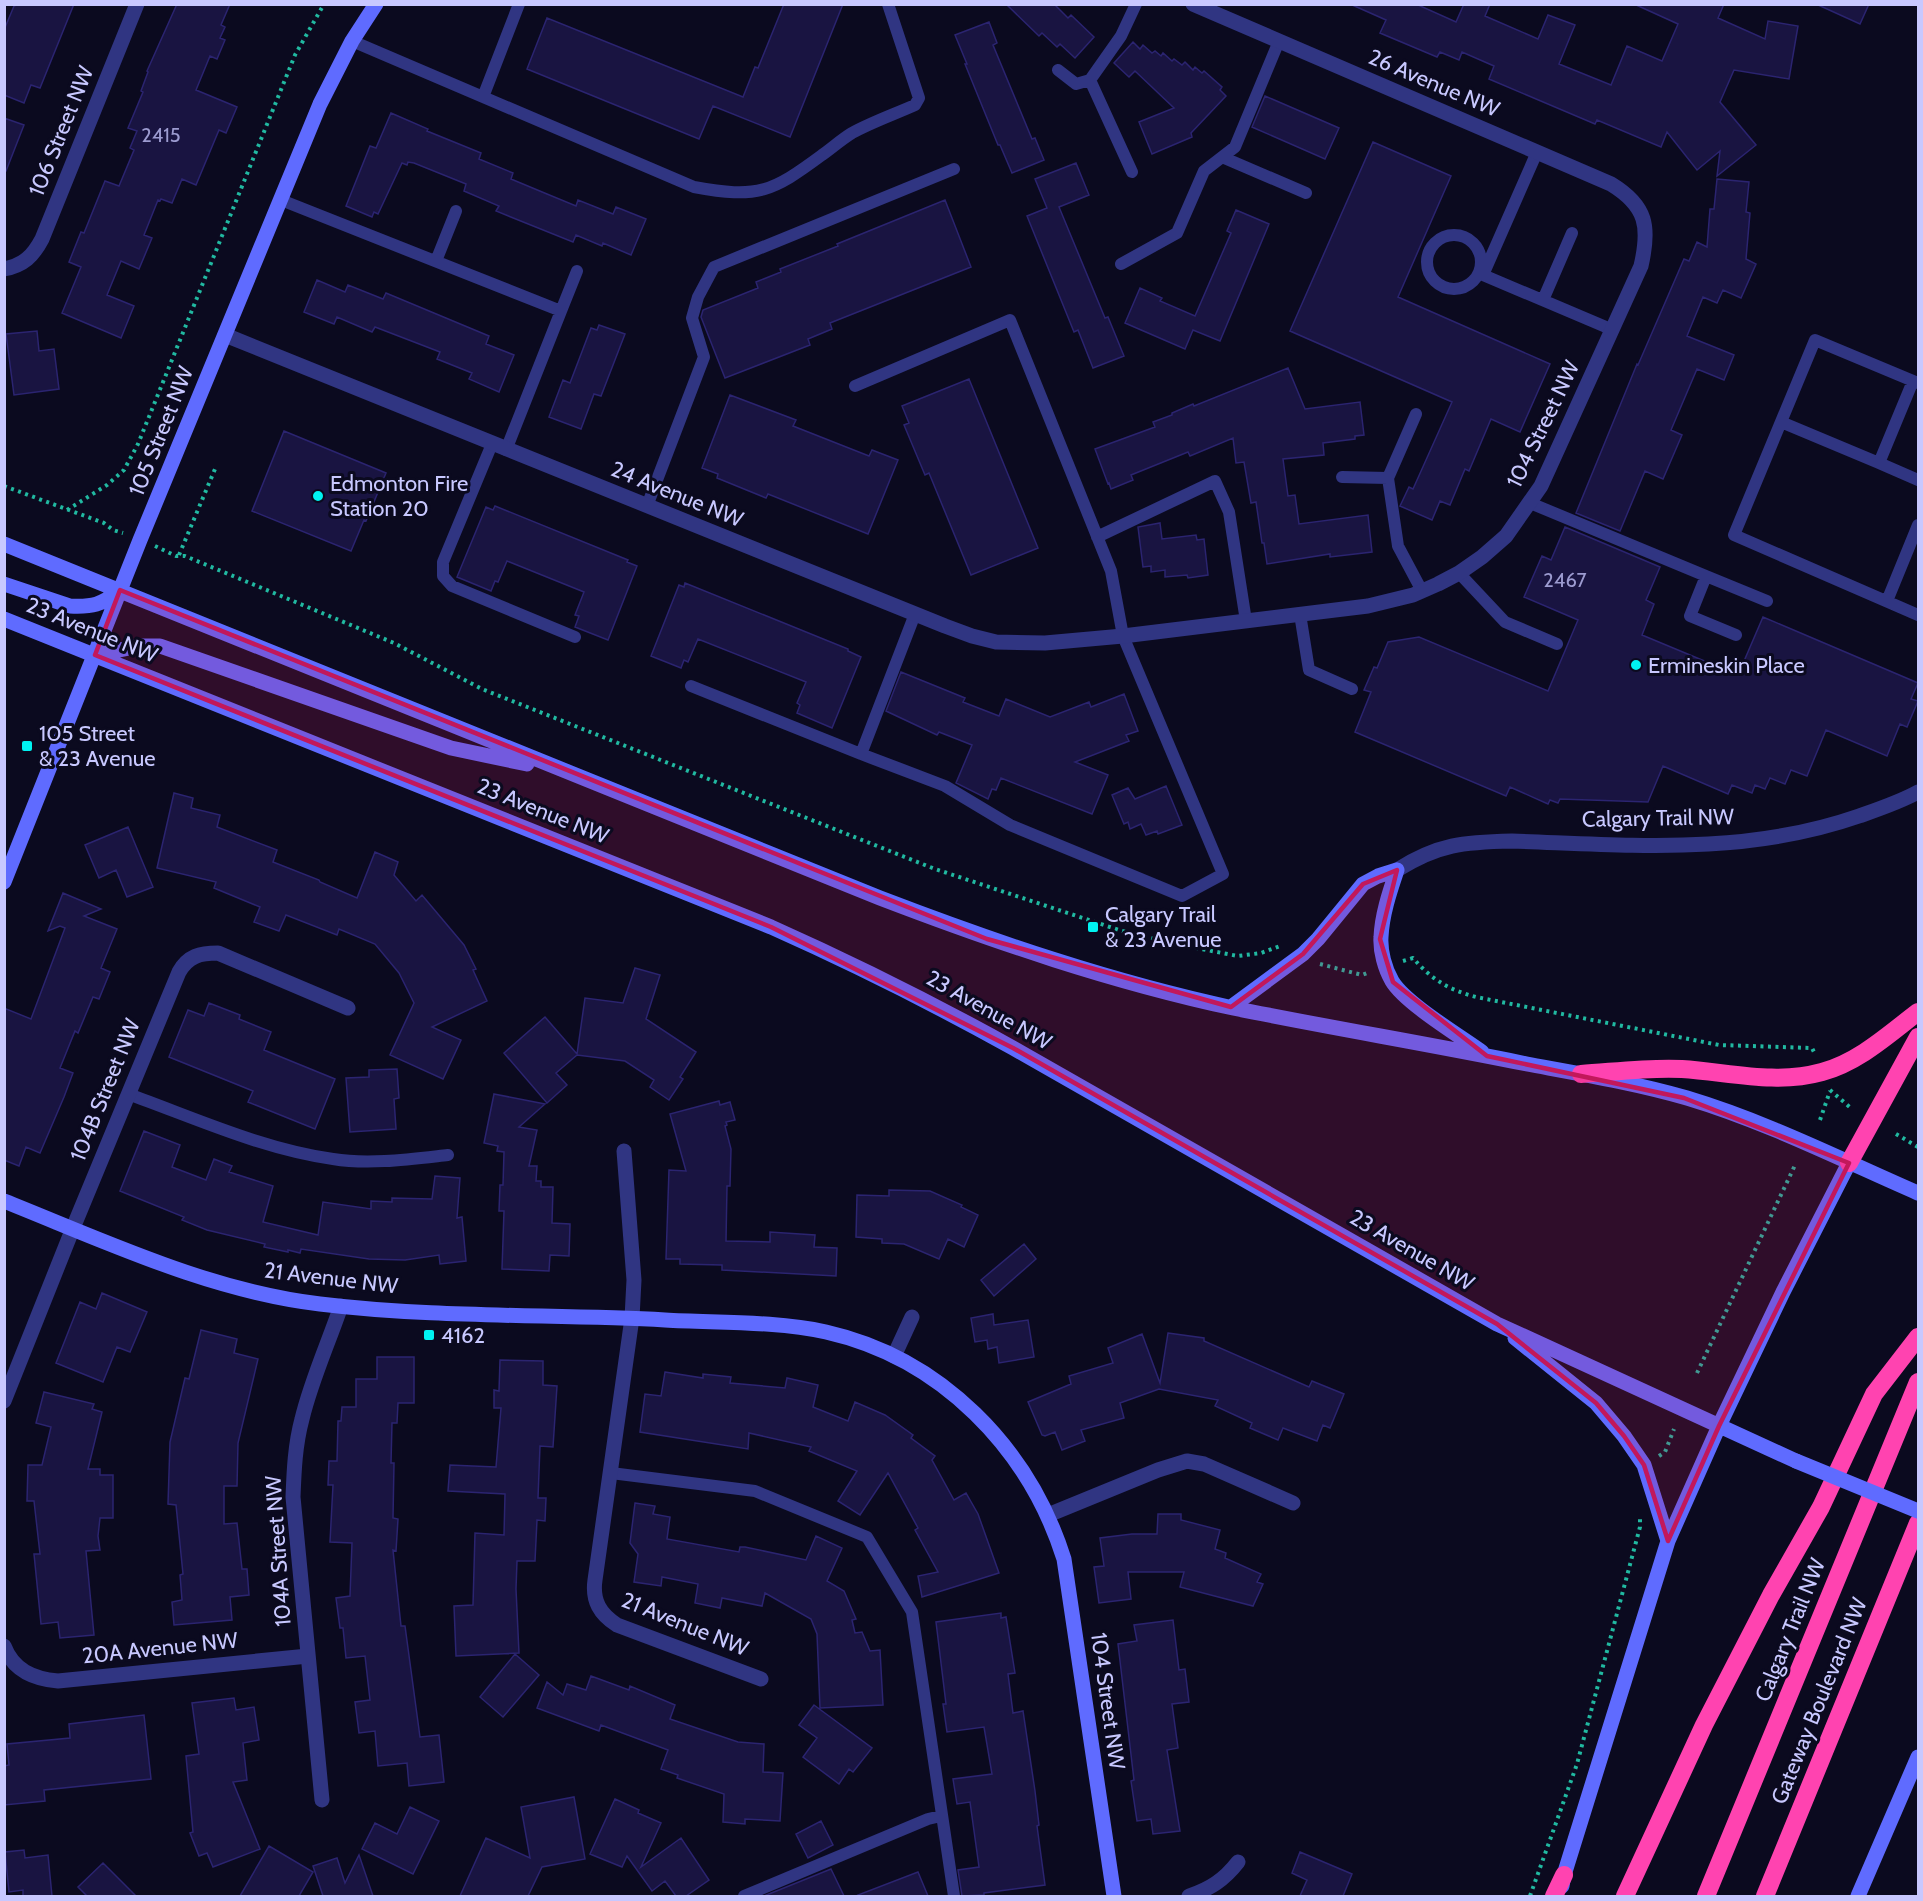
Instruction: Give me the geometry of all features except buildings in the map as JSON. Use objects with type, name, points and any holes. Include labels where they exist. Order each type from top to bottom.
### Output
[{"type":"highway","points":[[1581,1074],[1681,1069],[1769,1078],[1822,1072],[1863,1053],[1918,1012]]},
{"type":"highway","points":[[1849,1163],[1918,1037]]},
{"type":"highway","points":[[1625,1896],[1704,1725],[1771,1595],[1821,1508],[1874,1394],[1918,1337]]},
{"type":"highway","name":"Calgary Trail NW","points":[[1706,1896],[1918,1382]]},
{"type":"highway","name":"Gateway Boulevard NW","points":[[1765,1896],[1918,1523]]},
{"type":"highway","points":[[1554,1896],[1563,1875]]},
{"type":"main road","name":"105 Street NW","points":[[4,882],[120,590],[320,104],[352,41],[375,4]]},
{"type":"main road","name":"23 Avenue NW","points":[[4,544],[566,772],[987,939],[1074,966],[1232,1007],[1581,1074],[1684,1098],[1729,1112],[1806,1143],[1918,1193]]},
{"type":"main road","points":[[4,584],[70,606],[103,604],[120,590]]},
{"type":"main road","name":"23 Avenue NW","points":[[4,619],[750,918],[853,964],[935,1005],[1013,1048],[1497,1323],[1796,1461],[1918,1511]]},
{"type":"main road","points":[[95,655],[139,645],[160,646],[451,748],[566,772]]},
{"type":"main road","points":[[1232,1007],[1303,954],[1363,884],[1397,870]]},
{"type":"main road","points":[[1397,870],[1380,939],[1386,967],[1393,982],[1405,995],[1487,1056]]},
{"type":"main road","points":[[1560,1896],[1563,1875],[1668,1541],[1719,1426],[1783,1292],[1849,1163]]},
{"type":"main road","name":"21 Avenue NW","points":[[4,1201],[171,1267],[213,1281],[295,1300],[376,1310],[632,1318],[804,1329],[846,1337],[894,1356],[952,1392],[979,1416],[1021,1466],[1048,1515]]},
{"type":"main road","points":[[1497,1323],[1596,1403],[1624,1436],[1644,1465],[1668,1541]]},
{"type":"main road","name":"104 Street NW","points":[[1048,1515],[1064,1559],[1114,1896]]},
{"type":"main road","points":[[1858,1896],[1918,1757]]},
{"type":"street","name":"106 Street NW","points":[[10,268],[27,261],[42,239],[137,4]]},
{"type":"street","name":"26 Avenue NW","points":[[1193,4],[1618,188],[1636,202],[1644,218]]},
{"type":"street","name":"104 Street NW","points":[[1123,636],[1368,606],[1422,591],[1459,573],[1482,557],[1506,536],[1541,486],[1556,456],[1641,266],[1645,243],[1644,218]]},
{"type":"street","name":"24 Avenue NW","points":[[225,335],[972,636],[996,642],[1045,643],[1123,636]]},
{"type":"street","name":"Calgary Trail NW","points":[[1397,870],[1418,856],[1456,844],[1512,841],[1697,846],[1764,839],[1841,822],[1918,792]]},
{"type":"street","name":"104B Street NW","points":[[4,1401],[128,1094],[179,972],[185,963],[203,953],[218,953],[348,1008]]},
{"type":"street","name":"21 Avenue NW","points":[[624,1151],[634,1280],[632,1318],[593,1590],[602,1613],[617,1625],[761,1679]]},
{"type":"street","name":"104A Street NW","points":[[322,1800],[293,1497],[294,1471],[305,1406],[341,1306]]},
{"type":"street","points":[[894,1356],[912,1317]]},
{"type":"street","points":[[1048,1515],[1158,1470],[1187,1461],[1204,1464],[1293,1503]]},
{"type":"street","name":"20A Avenue NW","points":[[4,1646],[8,1656],[19,1670],[36,1678],[58,1681],[308,1656]]},
{"type":"street","points":[[1189,1896],[1212,1887],[1227,1876],[1238,1862]]},
{"type":"lane","points":[[483,97],[519,4]]},
{"type":"lane","points":[[352,41],[694,187],[722,192],[753,192],[768,189],[792,177],[852,133],[915,105],[919,98],[888,4]]},
{"type":"lane","points":[[1058,70],[1076,84],[1090,80],[1121,36],[1136,4]]},
{"type":"lane","points":[[1121,264],[1177,233],[1204,171],[1235,147],[1279,41]]},
{"type":"lane","points":[[1090,80],[1132,172]]},
{"type":"lane","points":[[1481,274],[1481,257],[1478,249],[1466,238],[1458,236],[1442,239],[1430,252],[1429,270],[1433,279],[1448,289],[1467,286],[1474,281],[1481,274],[1537,152]]},
{"type":"lane","points":[[1222,157],[1306,193]]},
{"type":"lane","points":[[647,506],[704,357],[692,318],[698,297],[714,267],[954,169]]},
{"type":"lane","points":[[281,200],[561,311]]},
{"type":"lane","points":[[436,261],[456,211]]},
{"type":"lane","points":[[1543,300],[1572,232]]},
{"type":"lane","points":[[575,637],[452,586],[443,576],[443,562],[499,447],[577,271]]},
{"type":"lane","points":[[1481,274],[1613,330]]},
{"type":"lane","points":[[691,686],[945,786],[1010,825],[1182,896],[1222,874],[1123,636],[1111,572],[1010,320],[855,386]]},
{"type":"lane","points":[[1879,463],[1916,382],[1815,340],[1734,535],[1918,615]]},
{"type":"lane","points":[[1416,414],[1388,478],[1398,546],[1422,591]]},
{"type":"lane","points":[[1781,422],[1918,480]]},
{"type":"lane","points":[[1342,477],[1388,478]]},
{"type":"lane","points":[[1097,537],[1215,481],[1229,512],[1246,621]]},
{"type":"lane","points":[[1530,503],[1767,601]]},
{"type":"lane","points":[[1887,601],[1918,525]]},
{"type":"lane","points":[[1459,573],[1505,622],[1557,644]]},
{"type":"lane","points":[[1706,576],[1690,616],[1736,635]]},
{"type":"lane","points":[[861,754],[915,614]]},
{"type":"lane","points":[[1300,614],[1310,670],[1352,689]]},
{"type":"lane","points":[[128,1094],[259,1143],[334,1160],[402,1161],[448,1155]]},
{"type":"lane","points":[[611,1473],[756,1491],[867,1537],[912,1612],[954,1896]]},
{"type":"lane","points":[[744,1896],[928,1819],[941,1816]]},
{"type":"path","points":[[67,510],[107,485],[123,470],[138,444],[295,55],[324,4]]},
{"type":"path","points":[[215,469],[178,555],[394,643],[482,689],[935,869],[1122,931],[1175,944],[1238,956],[1261,954],[1288,943],[1322,965],[1362,975],[1413,958],[1438,982],[1464,994],[1719,1045],[1812,1048],[1819,1063]]},
{"type":"path","points":[[4,486],[104,523],[113,530]]},
{"type":"path","points":[[1820,1120],[1830,1091],[1852,1109]]},
{"type":"path","points":[[1896,1134],[1918,1147]]},
{"type":"path","points":[[1698,1373],[1796,1163]]},
{"type":"path","points":[[1658,1457],[1665,1452],[1674,1429]]},
{"type":"path","points":[[1530,1896],[1576,1764],[1640,1527],[1640,1515]]},
{"type":"highlighted area","points":[[120,590],[987,939],[1231,1007],[1303,954],[1363,884],[1397,870],[1380,939],[1393,982],[1487,1056],[1684,1098],[1849,1163],[1719,1426],[1668,1541],[1644,1465],[1624,1436],[1596,1403],[1497,1324],[1013,1048],[771,927],[95,655]]},
{"type":"place","name":"Edmonton Fire Station 20","points":[[318,496]]},
{"type":"place","name":"Ermineskin Place","points":[[1636,665]]},
{"type":"place","name":"105 Street & 23 Avenue","points":[[27,746]]},
{"type":"place","name":"Calgary Trail & 23 Avenue","points":[[1093,927]]},
{"type":"place","name":"4162","points":[[429,1335]]}]
